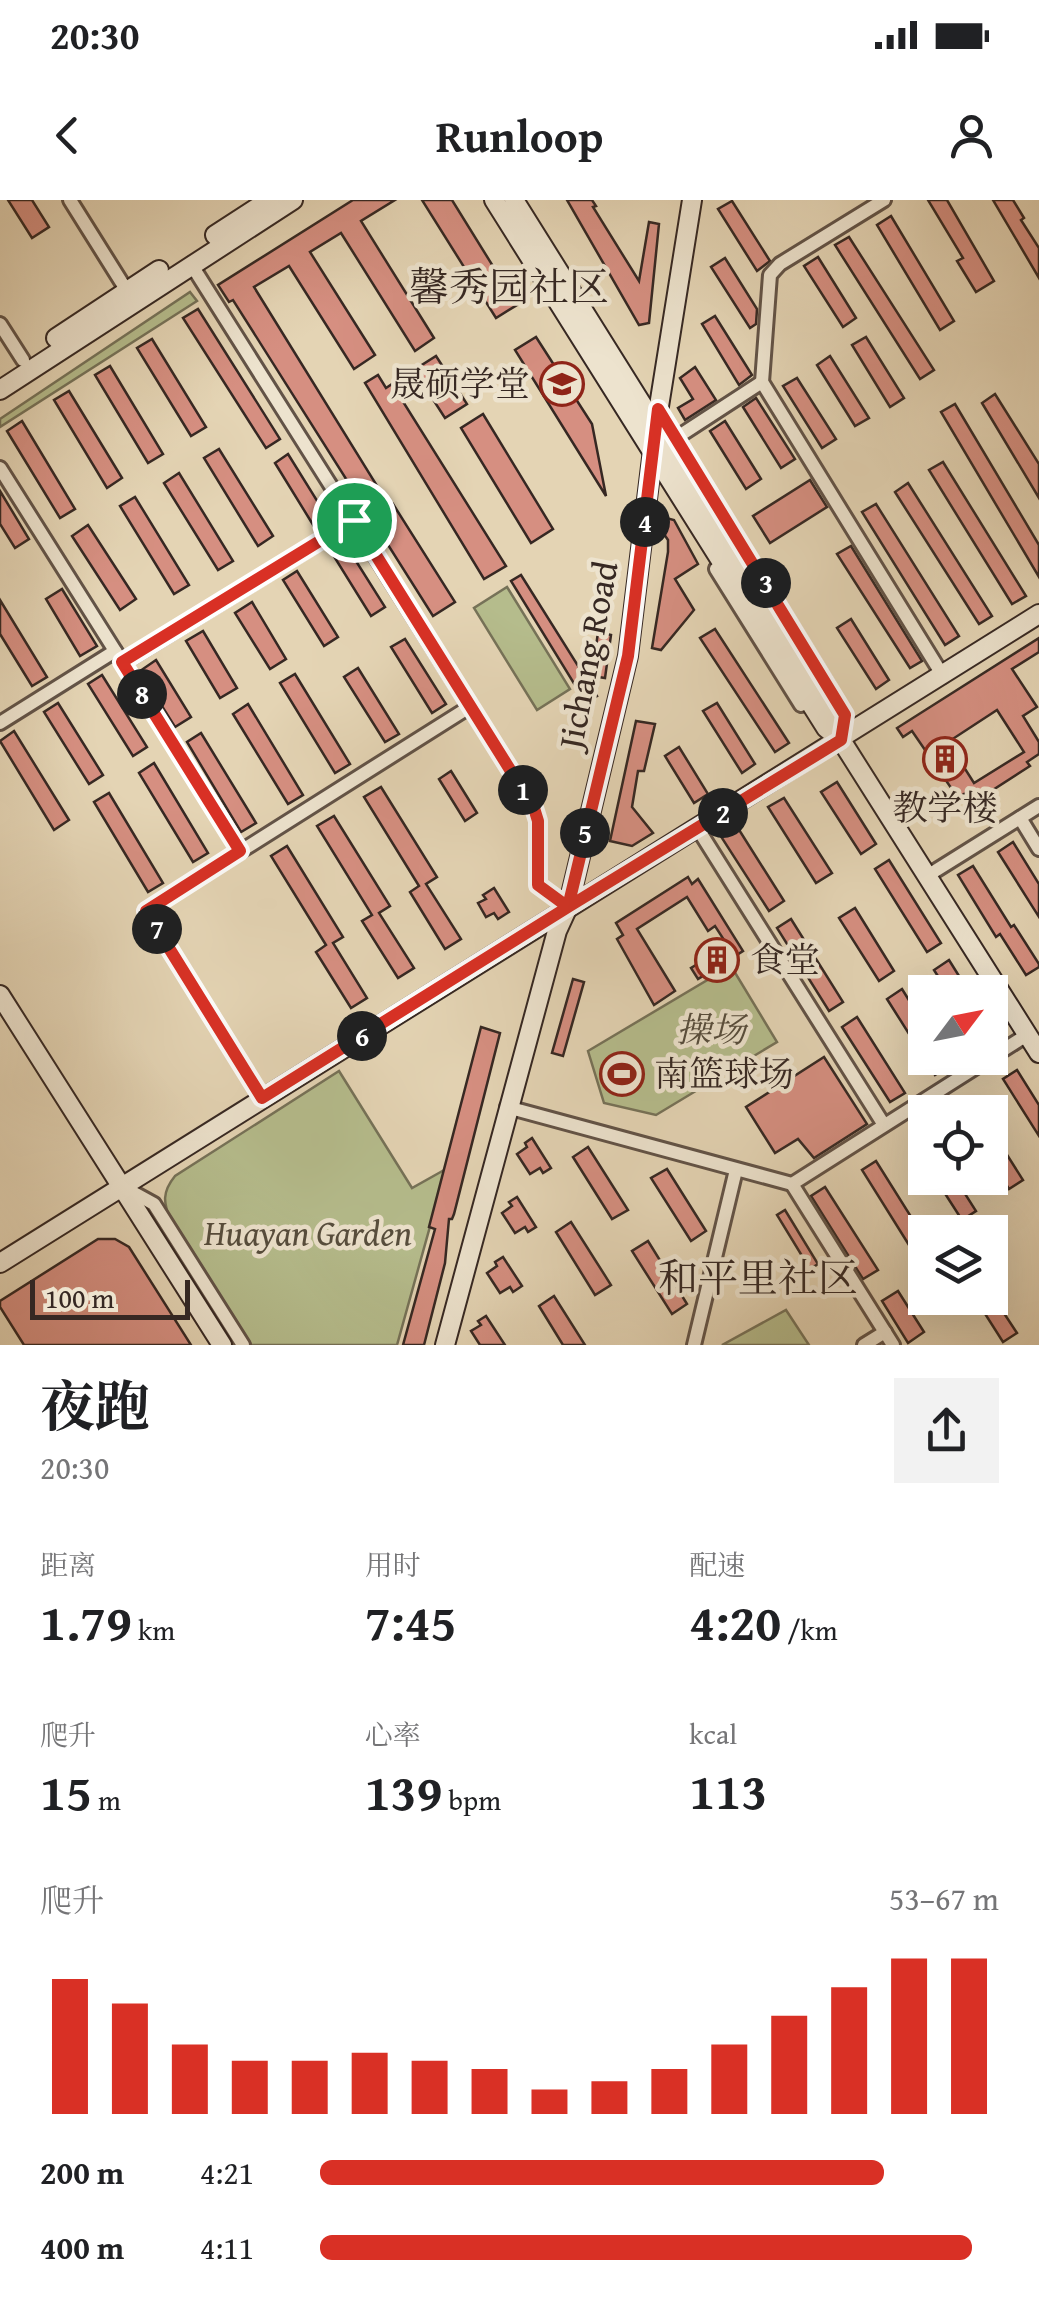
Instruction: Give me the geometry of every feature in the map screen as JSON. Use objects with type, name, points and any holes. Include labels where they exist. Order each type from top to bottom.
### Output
[{"type":"street","points":[[70,200],[127,291]]},
{"type":"street","points":[[0,375],[269,200]]},
{"type":"street","points":[[0,390],[293,200]]},
{"type":"street","points":[[494,200],[653,458],[826,728],[841,740],[1039,1054]]},
{"type":"street","points":[[514,200],[657,417],[838,717],[841,740]]},
{"type":"street","name":"Jichang Road","points":[[445,1345],[557,931],[568,907],[628,656],[657,417],[692,200]]},
{"type":"street","points":[[884,200],[780,264],[770,275],[762,382],[943,676]]},
{"type":"street","points":[[191,264],[534,808],[538,821],[538,885],[568,907]]},
{"type":"street","points":[[0,324],[23,360]]},
{"type":"street","points":[[676,438],[762,382]]},
{"type":"street","points":[[657,417],[676,438],[845,715],[841,740]]},
{"type":"street","points":[[0,468],[240,851]]},
{"type":"street","points":[[0,722],[354,520]]},
{"type":"street","points":[[0,1262],[1039,614]]},
{"type":"street","points":[[262,1098],[146,911],[471,706]]},
{"type":"street","points":[[927,876],[1039,806]]},
{"type":"street","points":[[1020,818],[1039,849]]},
{"type":"street","points":[[698,828],[884,1125]]},
{"type":"street","points":[[0,994],[222,1345]]},
{"type":"street","points":[[792,1184],[1028,1035]]},
{"type":"street","points":[[508,1108],[792,1184],[893,1345]]},
{"type":"street","points":[[694,1345],[736,1170]]},
{"type":"street","points":[[120,1186],[154,1204],[243,1345]]},
{"type":"street","points":[[864,1345],[885,1332]]},
{"type":"green space","points":[[190,292],[197,301],[0,427],[0,419]]},
{"type":"green space","points":[[507,587],[570,689],[537,710],[474,608]]},
{"type":"green space","name":"操场","points":[[731,966],[777,1042],[656,1115],[604,1103],[588,1051]]},
{"type":"green space","name":"Huayan Garden","points":[[339,1071],[412,1188],[446,1169],[397,1345],[246,1345],[171,1221],[166,1193],[175,1176]]},
{"type":"green space","points":[[786,1310],[809,1345],[722,1345]]},
{"type":"building","points":[[8,200],[32,200],[49,227],[32,238]]},
{"type":"building","points":[[353,200],[395,200],[361,221],[434,338],[415,351],[341,233],[310,252],[375,355],[354,369],[289,266],[254,287],[379,489],[360,501],[233,300],[229,302],[218,285]]},
{"type":"building","points":[[422,200],[452,200],[517,305],[496,318]]},
{"type":"building","points":[[567,200],[592,200],[639,281],[649,222],[659,224],[649,323],[639,325]]},
{"type":"building","points":[[928,200],[947,200],[994,281],[976,292],[957,261],[963,258]]},
{"type":"building","points":[[993,200],[1013,200],[1024,218],[1021,220],[1039,248],[1039,278]]},
{"type":"building","points":[[732,201],[770,261],[757,271],[718,209]]},
{"type":"building","points":[[891,216],[954,321],[940,330],[877,225]]},
{"type":"building","points":[[849,237],[934,370],[920,379],[835,245]]},
{"type":"building","points":[[818,257],[856,318],[843,327],[804,266]]},
{"type":"building","points":[[725,258],[757,309],[756,324],[750,328],[711,267]]},
{"type":"building","points":[[198,309],[280,439],[266,448],[183,318]]},
{"type":"building","points":[[715,316],[752,375],[739,385],[702,324]]},
{"type":"building","points":[[536,337],[592,424],[606,496],[515,350]]},
{"type":"building","points":[[866,337],[904,398],[890,407],[852,345]]},
{"type":"building","points":[[152,339],[206,427],[191,436],[137,348]]},
{"type":"building","points":[[436,356],[467,404],[445,418],[414,370]]},
{"type":"building","points":[[830,356],[869,418],[855,426],[817,365]]},
{"type":"building","points":[[110,366],[163,454],[148,463],[95,375]]},
{"type":"building","points":[[695,367],[716,400],[685,420],[678,408],[693,399],[680,378]]},
{"type":"building","points":[[378,375],[386,388],[392,384],[506,566],[484,579],[365,383]]},
{"type":"building","points":[[797,378],[836,439],[822,448],[783,386]]},
{"type":"building","points":[[69,391],[122,478],[107,488],[54,400]]},
{"type":"building","points":[[995,394],[1039,464],[1039,498],[982,403]]},
{"type":"building","points":[[756,398],[795,459],[781,468],[743,407]]},
{"type":"building","points":[[955,404],[1039,545],[1039,577],[941,412]]},
{"type":"building","points":[[483,414],[553,529],[531,543],[461,428]]},
{"type":"building","points":[[22,421],[75,509],[60,518],[7,431]]},
{"type":"building","points":[[725,421],[761,479],[746,489],[710,431]]},
{"type":"building","points":[[219,449],[273,536],[258,546],[204,458]]},
{"type":"building","points":[[288,454],[329,520],[315,528],[275,463]]},
{"type":"building","points":[[943,462],[1026,596],[1012,604],[929,470]]},
{"type":"building","points":[[179,473],[233,561],[218,570],[164,483]]},
{"type":"building","points":[[810,480],[827,507],[770,543],[753,516]]},
{"type":"building","points":[[908,483],[992,616],[979,624],[895,492]]},
{"type":"building","points":[[0,491],[29,539],[15,548],[0,524]]},
{"type":"building","points":[[135,497],[189,585],[174,594],[120,506]]},
{"type":"building","points":[[393,504],[455,602],[433,616],[371,518]]},
{"type":"building","points":[[876,504],[959,636],[945,645],[862,512]]},
{"type":"building","points":[[660,520],[674,520],[698,564],[675,579],[694,610],[661,650],[652,648],[668,552],[668,540],[659,527]]},
{"type":"building","points":[[88,525],[136,599],[120,610],[72,536]]},
{"type":"building","points":[[344,542],[385,607],[371,616],[330,550]]},
{"type":"building","points":[[851,546],[922,661],[910,668],[837,554]]},
{"type":"building","points":[[297,571],[338,637],[324,646],[283,580]]},
{"type":"building","points":[[521,575],[597,696],[586,703],[511,581]]},
{"type":"building","points":[[62,589],[97,646],[80,656],[46,599]]},
{"type":"building","points":[[0,600],[47,677],[32,686],[0,634]]},
{"type":"building","points":[[252,602],[286,659],[270,669],[235,613]]},
{"type":"building","points":[[851,619],[889,680],[876,689],[837,628]]},
{"type":"building","points":[[715,629],[789,743],[775,752],[700,638]]},
{"type":"building","points":[[203,631],[237,688],[220,698],[186,641]]},
{"type":"building","points":[[598,632],[611,635],[605,678],[592,676]]},
{"type":"building","points":[[1039,638],[1039,652],[1012,669],[1037,707],[1023,716],[1039,742],[1039,754],[1027,762],[1030,766],[971,804],[964,794],[958,798],[912,731],[903,737],[897,728]],"holes":[[[997,710],[1024,752],[974,783],[948,742]]]},
{"type":"building","points":[[405,639],[446,704],[432,713],[391,647]]},
{"type":"building","points":[[156,660],[191,717],[175,727],[140,671]]},
{"type":"building","points":[[358,668],[399,734],[385,742],[344,677]]},
{"type":"building","points":[[295,674],[350,764],[335,773],[280,683]]},
{"type":"building","points":[[102,675],[147,747],[133,756],[88,684]]},
{"type":"building","points":[[58,703],[103,775],[89,784],[44,712]]},
{"type":"building","points":[[717,703],[755,764],[742,773],[703,711]]},
{"type":"building","points":[[248,704],[303,795],[288,804],[233,714]]},
{"type":"building","points":[[636,721],[655,724],[644,771],[638,771],[632,807],[653,833],[632,846],[610,841]]},
{"type":"building","points":[[14,731],[69,820],[54,830],[0,741]]},
{"type":"building","points":[[201,733],[256,823],[241,832],[187,742]]},
{"type":"building","points":[[679,747],[708,794],[694,803],[665,756]]},
{"type":"building","points":[[154,763],[208,853],[193,862],[139,773]]},
{"type":"building","points":[[451,771],[477,813],[465,821],[439,779]]},
{"type":"building","points":[[837,782],[876,844],[861,854],[821,792]]},
{"type":"building","points":[[381,787],[437,877],[426,884],[461,939],[445,949],[410,892],[419,886],[364,797]]},
{"type":"building","points":[[109,793],[163,883],[148,892],[94,802]]},
{"type":"building","points":[[784,798],[832,873],[816,883],[768,807]]},
{"type":"building","points":[[334,816],[390,906],[379,913],[414,968],[398,978],[362,921],[372,915],[317,826]]},
{"type":"building","points":[[736,825],[784,901],[769,911],[720,835]]},
{"type":"building","points":[[1013,842],[1039,884],[1039,917],[998,852]]},
{"type":"building","points":[[287,846],[343,937],[333,943],[367,998],[351,1008],[316,952],[326,945],[271,856]]},
{"type":"building","points":[[889,860],[941,943],[927,952],[875,869]]},
{"type":"building","points":[[973,866],[1039,964],[1026,975],[1000,934],[996,937],[958,875]]},
{"type":"building","points":[[688,877],[692,884],[698,879],[743,951],[698,979],[691,968],[728,946],[715,926],[708,931],[687,897],[637,929],[675,991],[654,1005],[617,939],[623,935],[616,923]]},
{"type":"building","points":[[494,888],[509,912],[498,919],[494,913],[486,917],[478,903]]},
{"type":"building","points":[[855,908],[894,971],[879,981],[839,918]]},
{"type":"building","points":[[791,919],[843,1002],[829,1011],[777,928]]},
{"type":"building","points":[[949,960],[958,975],[937,975],[934,970]]},
{"type":"building","points":[[573,979],[584,982],[563,1056],[552,1053]]},
{"type":"building","points":[[902,989],[908,999],[908,1032],[887,999]]},
{"type":"building","points":[[857,1017],[905,1093],[890,1102],[842,1027]]},
{"type":"building","points":[[481,1027],[500,1033],[454,1214],[449,1219],[445,1263],[424,1345],[403,1345],[435,1229],[429,1227]]},
{"type":"building","points":[[824,1057],[867,1124],[814,1158],[798,1139],[775,1153],[746,1107]]},
{"type":"building","points":[[1017,1070],[1039,1105],[1039,1136],[1003,1079]]},
{"type":"building","points":[[532,1138],[551,1168],[543,1173],[540,1168],[530,1174],[517,1154]]},
{"type":"building","points":[[588,1147],[628,1210],[612,1219],[573,1157]]},
{"type":"building","points":[[1008,1156],[1023,1180],[1008,1187]]},
{"type":"building","points":[[876,1161],[910,1215],[908,1243],[862,1170]]},
{"type":"building","points":[[667,1169],[706,1231],[691,1241],[651,1178]]},
{"type":"building","points":[[825,1187],[878,1270],[863,1279],[811,1196]]},
{"type":"building","points":[[946,1195],[966,1195],[976,1211],[959,1215]]},
{"type":"building","points":[[517,1197],[536,1227],[528,1232],[525,1227],[515,1233],[502,1213]]},
{"type":"building","points":[[785,1210],[818,1264],[810,1269],[777,1215]]},
{"type":"building","points":[[571,1222],[611,1285],[595,1295],[556,1232]]},
{"type":"building","points":[[98,1239],[115,1239],[129,1247],[191,1345],[24,1345],[0,1301]]},
{"type":"building","points":[[648,1241],[687,1304],[672,1314],[632,1251]]},
{"type":"building","points":[[503,1257],[522,1286],[513,1292],[510,1287],[500,1293],[487,1273]]},
{"type":"building","points":[[898,1291],[908,1307],[908,1315],[913,1315],[924,1332],[908,1343],[882,1301]]},
{"type":"building","points":[[554,1296],[585,1345],[563,1345],[539,1306]]},
{"type":"building","points":[[986,1315],[1005,1315],[1017,1333],[1003,1342]]},
{"type":"building","points":[[486,1316],[505,1345],[480,1345],[471,1331]]},
{"type":"place","name":"晟硕学堂","points":[[562,384]]},
{"type":"place","name":"教学楼","points":[[945,759]]},
{"type":"place","name":"食堂","points":[[717,960]]},
{"type":"place","name":"南篮球场","points":[[622,1074]]},
{"type":"district","name":"馨秀园社区","points":[[509,287]]},
{"type":"district","name":"和平里社区","points":[[758,1278]]},
{"type":"route","points":[[354,520],[122,662],[240,851],[146,911],[262,1098],[568,907],[628,656],[658,409],[845,715],[841,740],[568,907],[538,885],[538,821],[534,808],[354,520]]}]
